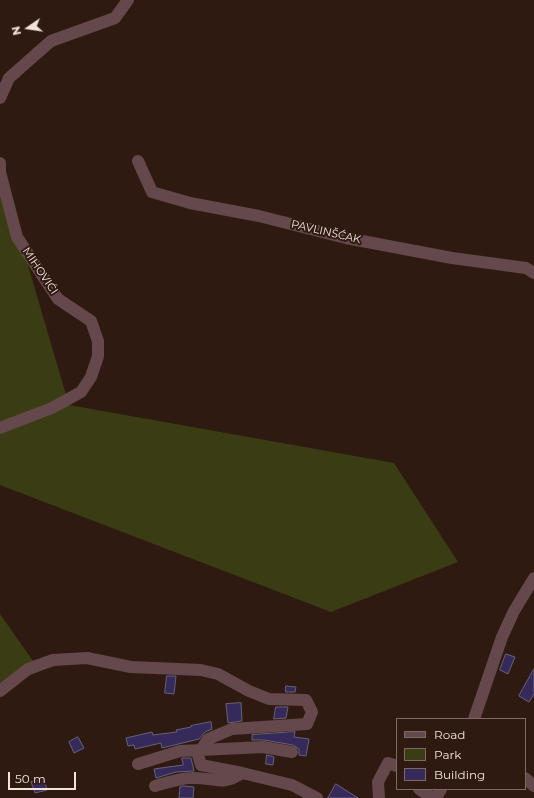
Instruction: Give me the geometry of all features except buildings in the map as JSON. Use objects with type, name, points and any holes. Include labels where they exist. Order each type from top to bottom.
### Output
[{"type":"street","points":[[0,98],[9,78],[51,41],[115,18],[128,0]]},
{"type":"street","name":"PAVLINŠĆAK","points":[[138,161],[152,192],[190,203],[259,216],[346,238],[452,258],[526,268],[534,273]]},
{"type":"street","name":"MIHOVIĆI","points":[[0,163],[0,172],[17,237],[58,299],[91,321],[98,341],[98,356],[91,377],[81,392],[52,408],[0,428]]},
{"type":"street","points":[[474,718],[502,637],[514,611],[534,578]]},
{"type":"street","points":[[0,691],[12,680],[34,667],[53,660],[87,658],[131,667],[201,670],[218,674],[249,691],[269,699],[306,700],[312,712],[306,724],[247,727],[226,731],[208,739],[198,755],[201,765],[292,785],[318,798]]},
{"type":"street","points":[[138,764],[180,751],[263,747],[292,752]]},
{"type":"street","points":[[380,798],[378,782],[388,762],[396,766]]},
{"type":"street","points":[[155,786],[192,778],[210,781],[231,780],[242,773]]},
{"type":"street","points":[[421,790],[433,798]]},
{"type":"green space","points":[[0,170],[69,405],[394,463],[458,562],[331,612],[0,485]]},
{"type":"green space","points":[[0,614],[40,671],[0,687]]}]
